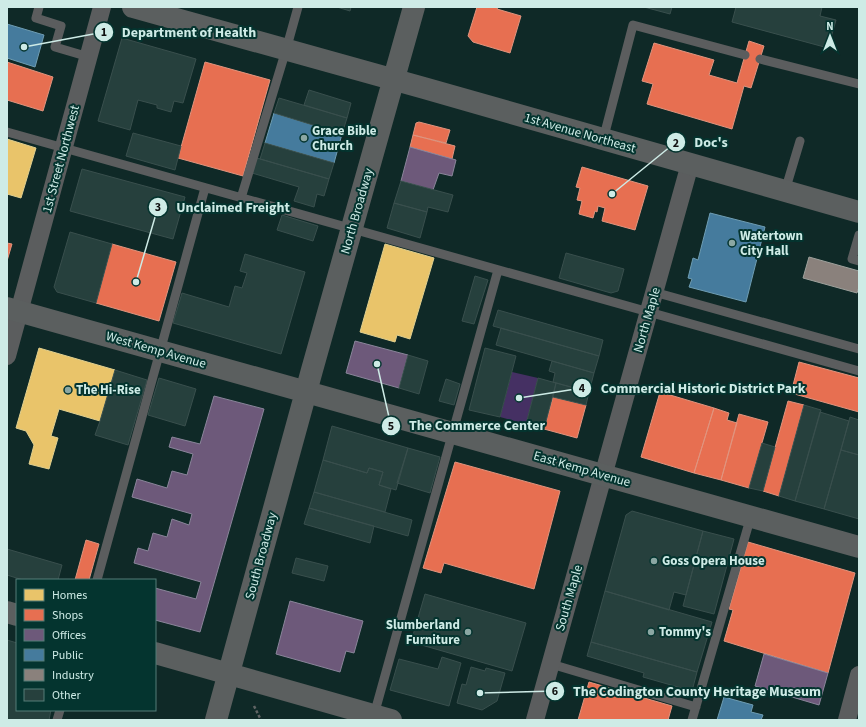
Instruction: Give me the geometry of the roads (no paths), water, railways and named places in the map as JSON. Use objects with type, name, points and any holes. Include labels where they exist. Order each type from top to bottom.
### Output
[{"type":"street","name":"1st Street Northwest","points":[[7,356],[13,310],[64,148],[102,7]]},
{"type":"street","name":"North Broadway","points":[[306,392],[414,7]]},
{"type":"street","name":"1st Avenue Northeast","points":[[140,8],[859,212]]},
{"type":"street","name":"North Maple","points":[[603,476],[690,164]]},
{"type":"street","name":"West Kemp Avenue","points":[[13,310],[306,392]]},
{"type":"street","name":"East Kemp Avenue","points":[[306,392],[859,547]]},
{"type":"street","name":"South Broadway","points":[[216,720],[306,392]]},
{"type":"street","name":"South Maple","points":[[535,720],[603,476]]},
{"type":"street","points":[[156,653],[382,718]]},
{"type":"street","points":[[847,720],[859,674]]},
{"type":"lane","points":[[39,7],[36,18],[61,26],[55,47],[89,57]]},
{"type":"lane","points":[[241,198],[298,7]]},
{"type":"lane","points":[[603,140],[633,25],[745,55]]},
{"type":"lane","points":[[760,59],[859,84]]},
{"type":"lane","points":[[7,132],[859,371]]},
{"type":"lane","points":[[785,191],[800,141]]},
{"type":"lane","points":[[97,579],[205,188]]},
{"type":"lane","points":[[859,235],[852,259],[859,261]]},
{"type":"lane","points":[[382,718],[452,433],[498,270]]},
{"type":"lane","points":[[654,292],[859,349]]},
{"type":"lane","points":[[692,720],[751,516]]},
{"type":"lane","points":[[550,664],[696,707]]},
{"type":"place","name":"Department of Health","points":[[24,47]]},
{"type":"place","name":"Grace Bible Church","points":[[304,138]]},
{"type":"place","name":"Doc's","points":[[612,194]]},
{"type":"place","name":"Watertown City Hall","points":[[732,243]]},
{"type":"place","name":"Unclaimed Freight","points":[[136,282]]},
{"type":"place","name":"The Commerce Center","points":[[377,364]]},
{"type":"place","name":"The Hi-Rise","points":[[68,390]]},
{"type":"place","name":"Commercial Historic District Park","points":[[519,398]]},
{"type":"place","name":"Goss Opera House","points":[[654,561]]},
{"type":"place","name":"Slumberland Furniture","points":[[468,632]]},
{"type":"place","name":"Tommy's","points":[[651,632]]},
{"type":"place","name":"The Codington County Heritage Museum","points":[[480,693]]}]
